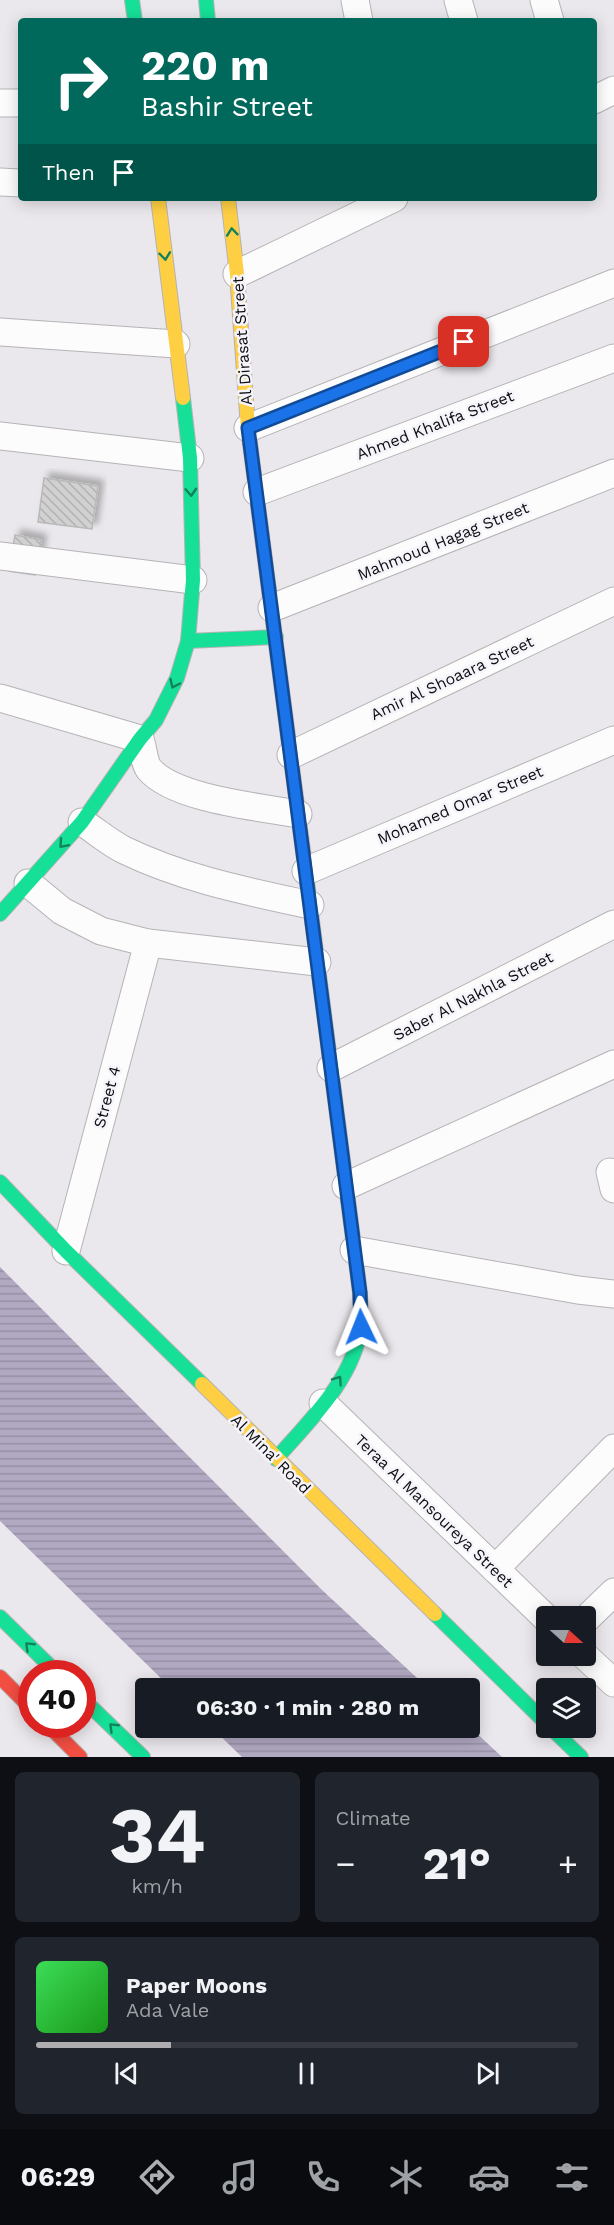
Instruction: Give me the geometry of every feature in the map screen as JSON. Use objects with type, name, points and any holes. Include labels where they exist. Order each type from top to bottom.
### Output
[{"type":"main road","points":[[132,0],[135,18]]},
{"type":"main road","points":[[206,0],[208,18]]},
{"type":"main road","points":[[0,914],[82,822],[140,738],[156,720],[177,678],[188,641],[193,580],[190,458],[158,201]]},
{"type":"main road","name":"Al Dirasat Street","points":[[228,201],[237,274],[248,428],[360,1293],[361,1327],[352,1360],[322,1403],[276,1459]]},
{"type":"main road","points":[[188,641],[276,637]]},
{"type":"main road","name":"Al Mina' Road","points":[[0,1182],[66,1251],[536,1713]]},
{"type":"main road","points":[[0,1617],[44,1660]]},
{"type":"main road","points":[[0,1677],[18,1695]]},
{"type":"main road","points":[[96,1712],[143,1757]]},
{"type":"main road","points":[[61,1738],[80,1757]]},
{"type":"main road","points":[[561,1738],[581,1757]]},
{"type":"street","points":[[355,0],[358,18]]},
{"type":"street","points":[[458,0],[463,18]]},
{"type":"street","points":[[544,0],[549,18]]},
{"type":"street","points":[[597,98],[614,90]]},
{"type":"street","points":[[0,103],[18,103]]},
{"type":"street","points":[[0,182],[18,183]]},
{"type":"street","points":[[237,274],[388,201]]},
{"type":"street","points":[[248,428],[614,283]]},
{"type":"street","points":[[0,332],[176,344]]},
{"type":"street","name":"Ahmed Khalifa Street","points":[[257,492],[614,358]]},
{"type":"street","points":[[0,436],[190,458]]},
{"type":"street","name":"Mahmoud Hagag Street","points":[[272,608],[614,473]]},
{"type":"street","points":[[0,556],[193,580]]},
{"type":"street","name":"Amir Al Shoaara Street","points":[[291,755],[614,601]]},
{"type":"street","points":[[0,698],[140,738],[149,769],[173,786],[194,795],[298,814]]},
{"type":"street","name":"Mohamed Omar Street","points":[[306,871],[614,740]]},
{"type":"street","points":[[82,822],[123,849],[171,870],[210,884],[310,905]]},
{"type":"street","points":[[28,883],[62,911],[101,931],[148,943],[317,962]]},
{"type":"street","name":"Saber Al Nakhla Street","points":[[331,1068],[614,924]]},
{"type":"street","name":"Street 4","points":[[66,1251],[148,943]]},
{"type":"street","points":[[346,1186],[614,1064]]},
{"type":"street","points":[[354,1250],[578,1290],[614,1294]]},
{"type":"street","name":"Teraa Al Mansoureya Street","points":[[322,1403],[536,1608]]},
{"type":"street","points":[[495,1569],[614,1448]]},
{"type":"street","points":[[596,1609],[614,1592]]},
{"type":"street","points":[[596,1666],[614,1683]]},
{"type":"shaded area","points":[[0,1267],[322,1590],[417,1678],[161,1678],[0,1521]]},
{"type":"shaded area","points":[[480,1736],[502,1757],[242,1757],[222,1738]]},
{"type":"building","points":[[44,478],[98,486],[92,529],[38,522]]},
{"type":"building","points":[[15,535],[41,540],[35,575],[9,571]]},
{"type":"traffic: fast","points":[[132,0],[135,18]]},
{"type":"traffic: fast","points":[[206,0],[208,18]]},
{"type":"traffic: fast","points":[[0,914],[82,822],[156,720],[177,678],[188,641],[193,580],[190,458],[183,398]]},
{"type":"traffic: fast","points":[[188,641],[276,637]]},
{"type":"traffic: fast","points":[[276,1459],[316,1414],[340,1381],[357,1345],[361,1326],[360,1293],[306,874]]},
{"type":"traffic: fast","points":[[0,1182],[66,1251],[202,1384]]},
{"type":"traffic: fast","points":[[435,1614],[536,1713]]},
{"type":"traffic: fast","points":[[0,1617],[44,1660]]},
{"type":"traffic: fast","points":[[96,1712],[143,1757]]},
{"type":"traffic: fast","points":[[561,1738],[581,1757]]},
{"type":"traffic: slow","points":[[158,201],[183,398]]},
{"type":"traffic: slow","points":[[228,201],[237,274],[248,428],[271,606]]},
{"type":"traffic: slow","points":[[202,1384],[435,1614]]},
{"type":"traffic: jam","points":[[271,606],[306,874]]},
{"type":"traffic: jam","points":[[0,1677],[18,1695]]},
{"type":"traffic: jam","points":[[61,1738],[80,1757]]},
{"type":"route","points":[[361,1327],[360,1293],[248,428],[464,342]]}]
